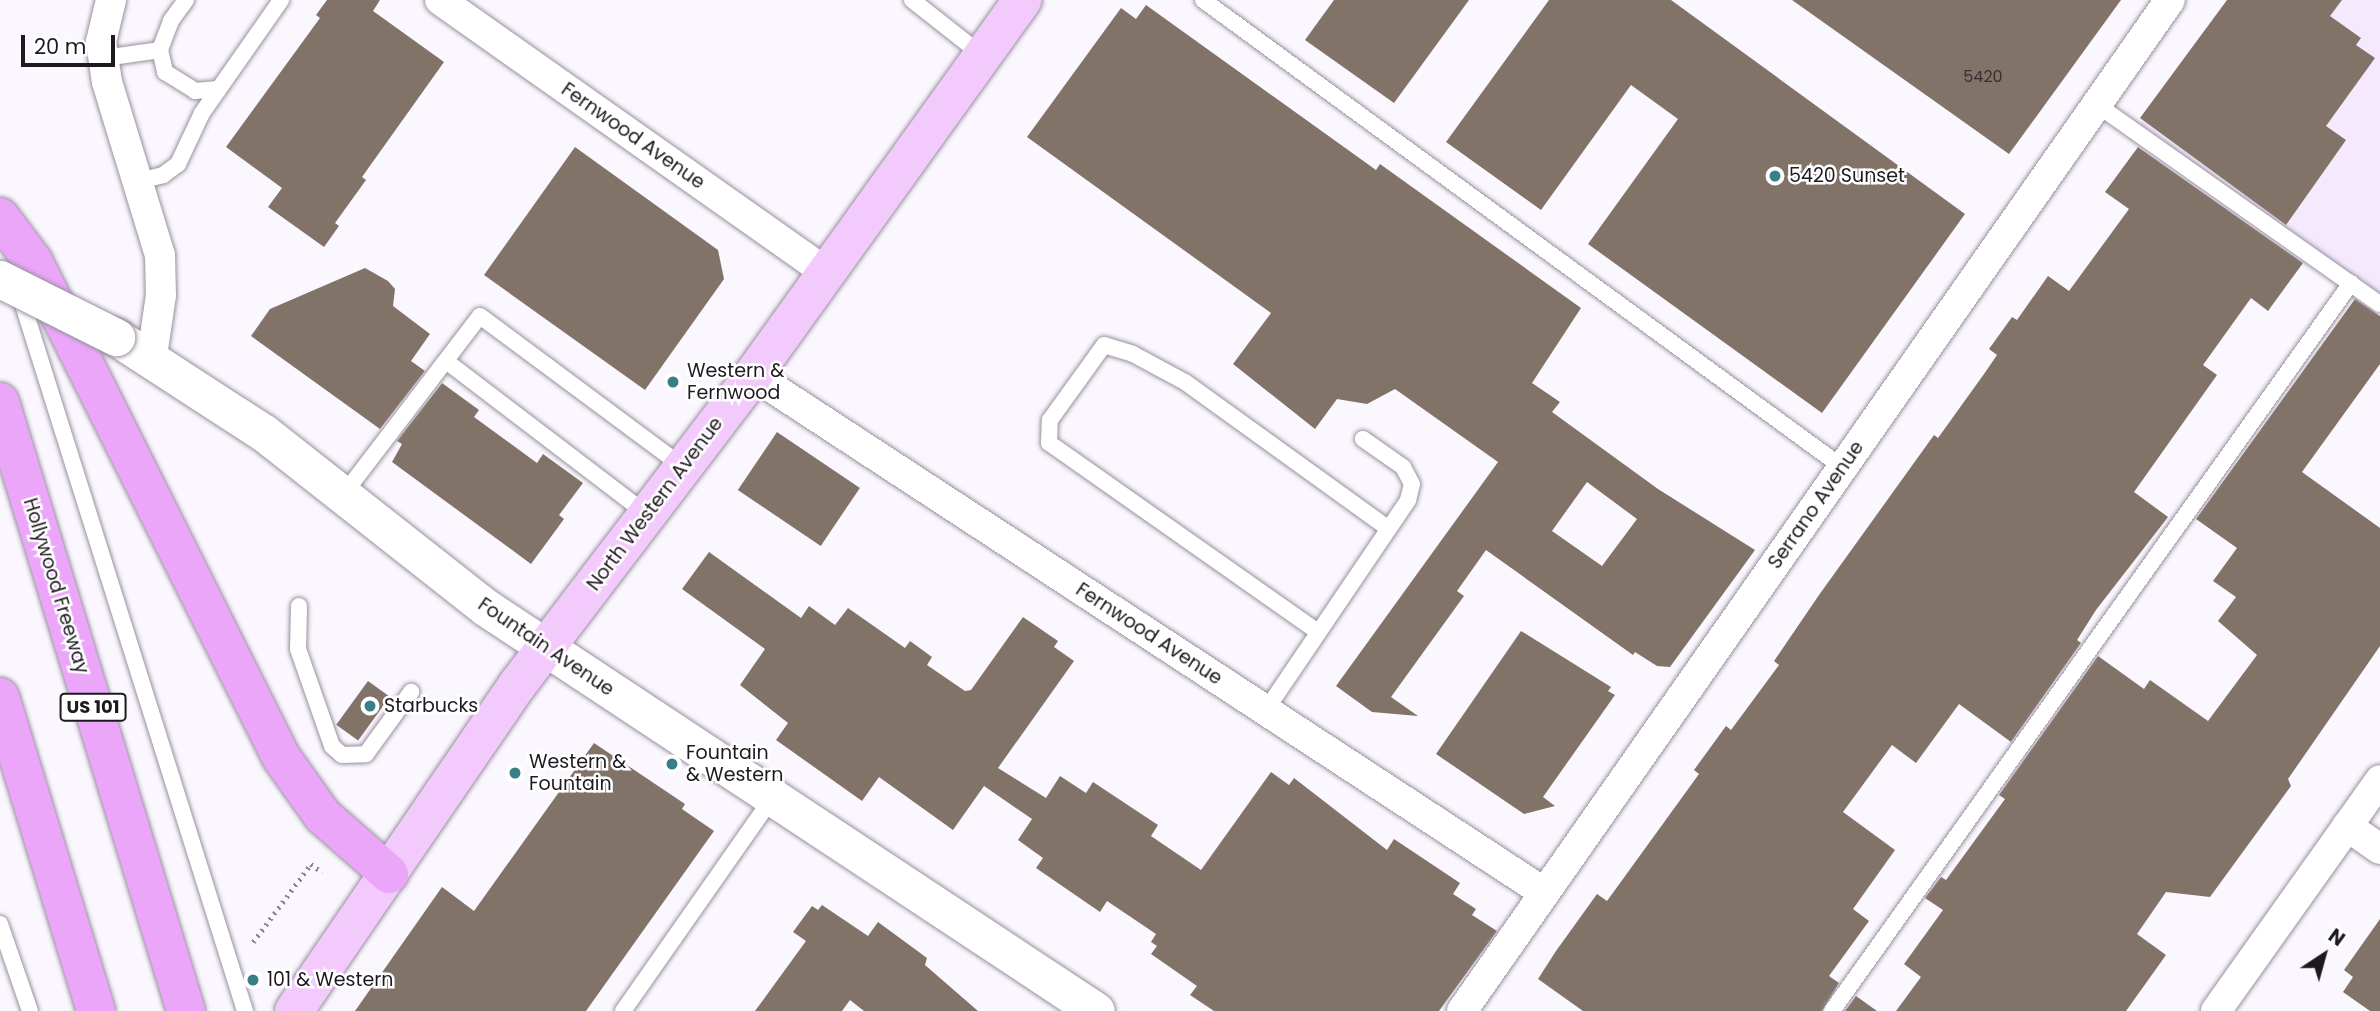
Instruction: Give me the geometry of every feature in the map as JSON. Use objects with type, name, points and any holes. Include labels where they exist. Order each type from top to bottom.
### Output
[{"type":"highway","points":[[0,217],[33,261],[281,757],[323,816],[389,874]]},
{"type":"highway","name":"Hollywood Freeway","points":[[0,402],[186,1011]]},
{"type":"highway","points":[[0,697],[96,1011]]},
{"type":"main road","name":"North Western Avenue","points":[[294,1011],[545,648],[753,375],[1022,0]]},
{"type":"street","points":[[111,0],[101,43],[160,255],[161,295],[152,356]]},
{"type":"street","name":"Fernwood Avenue","points":[[440,0],[826,272]]},
{"type":"street","name":"Serrano Avenue","points":[[1462,1011],[2170,0]]},
{"type":"street","name":"Fountain Avenue","points":[[0,279],[152,356],[264,433],[545,648],[1096,1011]]},
{"type":"street","name":"Fernwood Avenue","points":[[753,375],[1545,893]]},
{"type":"street","points":[[2216,1011],[2380,780]]},
{"type":"street","points":[[2347,826],[2380,849]]},
{"type":"lane","points":[[186,0],[171,21],[160,50],[165,72],[195,91],[218,89]]},
{"type":"lane","points":[[138,181],[163,175],[178,164],[218,89],[281,0]]},
{"type":"lane","points":[[912,0],[982,55]]},
{"type":"lane","points":[[1203,0],[1842,467]]},
{"type":"lane","points":[[104,58],[160,50]]},
{"type":"lane","points":[[2095,104],[2380,304]]},
{"type":"lane","points":[[0,233],[246,1011]]},
{"type":"lane","points":[[1832,1011],[2351,283]]},
{"type":"lane","points":[[343,495],[480,316],[683,467]]},
{"type":"lane","points":[[1318,632],[1049,443],[1050,420],[1104,345],[1133,354],[1185,382],[1389,528]]},
{"type":"lane","points":[[446,360],[647,514]]},
{"type":"lane","points":[[1266,710],[1408,500],[1412,484],[1403,467],[1363,439]]},
{"type":"lane","points":[[299,606],[298,649],[332,746],[342,755],[366,754],[411,692]]},
{"type":"lane","points":[[623,1011],[772,798]]},
{"type":"lane","points":[[0,924],[30,1011]]},
{"type":"path","points":[[253,942],[311,864],[322,872]]},
{"type":"shaded area","points":[[2228,0],[2380,0],[2380,298],[2138,128]]},
{"type":"building","points":[[327,0],[380,0],[373,11],[444,62],[362,177],[366,180],[335,223],[339,226],[324,247],[268,207],[282,188],[226,147],[320,18],[316,15]]},
{"type":"building","points":[[1334,0],[1469,0],[1394,103],[1305,40]]},
{"type":"building","name":"5420 Sunset","points":[[1549,0],[1671,0],[1965,214],[1822,413],[1588,244],[1678,119],[1631,85],[1541,210],[1446,142]]},
{"type":"building","points":[[1792,0],[2121,0],[2009,154]]},
{"type":"building","points":[[2227,0],[2342,0],[2330,16],[2361,38],[2356,45],[2375,58],[2326,126],[2346,140],[2286,225],[2140,118]]},
{"type":"building","points":[[1146,5],[1376,170],[1380,164],[1581,308],[1532,383],[1560,402],[1552,412],[1658,489],[1755,550],[1670,667],[1657,666],[1635,652],[1633,655],[1486,550],[1457,591],[1464,596],[1391,697],[1418,716],[1372,712],[1336,686],[1498,462],[1395,389],[1367,404],[1337,399],[1315,429],[1233,364],[1271,313],[1027,137],[1121,8],[1136,19]],"holes":[[[1587,482],[1637,519],[1602,566],[1552,531]]]},
{"type":"building","points":[[575,147],[718,250],[724,279],[645,390],[484,275]]},
{"type":"building","points":[[2138,147],[2303,263],[2268,311],[2251,298],[2203,365],[2217,375],[2134,492],[2168,517],[2096,610],[2077,640],[2081,643],[2011,742],[1959,704],[1916,763],[1892,745],[1843,812],[1895,850],[1853,909],[1869,921],[1829,976],[1839,983],[1822,1011],[1583,1011],[1538,979],[1597,894],[1607,901],[1699,774],[1694,770],[1726,726],[1731,730],[1779,665],[1774,661],[1819,595],[1934,435],[1938,438],[1997,355],[1989,349],[2012,317],[2017,320],[2048,276],[2069,291],[2129,209],[2105,192]]},
{"type":"building","points":[[365,268],[388,281],[395,289],[393,306],[430,334],[411,361],[425,371],[380,429],[251,336],[270,309]]},
{"type":"building","points":[[2355,299],[2380,316],[2380,364],[2302,472],[2380,528],[2380,646],[2288,779],[2291,786],[2210,897],[2166,892],[2137,934],[2166,955],[2126,1011],[1896,1011],[1921,977],[1904,964],[1943,910],[1925,898],[1941,877],[1946,880],[2005,799],[1999,795],[2098,656],[2144,689],[2150,680],[2208,721],[2257,655],[2218,621],[2236,597],[2213,581],[2237,548],[2196,519]]},
{"type":"building","points":[[442,383],[479,410],[474,417],[537,463],[543,454],[583,483],[559,515],[564,519],[531,564],[392,462],[402,444],[397,441]]},
{"type":"building","points":[[777,432],[860,488],[821,546],[738,490]]},
{"type":"building","points":[[709,552],[801,618],[809,606],[835,625],[848,608],[905,648],[910,641],[932,657],[927,665],[965,691],[971,690],[1023,617],[1058,641],[1054,647],[1074,661],[998,768],[1046,798],[1060,776],[1086,793],[1093,782],[1158,825],[1151,836],[1201,870],[1271,772],[1289,785],[1294,778],[1387,850],[1394,839],[1460,883],[1453,894],[1476,909],[1472,915],[1497,931],[1439,1011],[1214,1011],[1190,995],[1197,986],[1151,954],[1157,946],[1151,942],[1156,934],[1107,901],[1100,912],[1036,868],[1043,858],[1018,840],[1032,819],[984,786],[953,830],[879,777],[862,801],[776,740],[788,723],[740,685],[765,649],[682,589]]},
{"type":"building","points":[[1521,631],[1611,687],[1608,691],[1615,695],[1543,797],[1555,806],[1524,814],[1436,754]]},
{"type":"building","name":"Starbucks","points":[[368,681],[390,697],[358,741],[336,725]]},
{"type":"building","points":[[594,743],[685,804],[682,809],[714,831],[586,1011],[355,1011],[442,887],[474,911]]},
{"type":"building","points":[[822,905],[868,936],[878,922],[927,958],[925,965],[978,1011],[864,1011],[850,1000],[842,1011],[755,1011],[806,941],[793,932],[812,906],[818,910]]},
{"type":"building","points":[[2380,919],[2380,1011],[2370,1011],[2343,992],[2353,977],[2344,970]]},
{"type":"building","points":[[1856,996],[1877,1011],[1845,1011]]},
{"type":"place","name":"5420 Sunset","points":[[1775,176]]},
{"type":"place","name":"Western & Fernwood","points":[[673,382]]},
{"type":"place","name":"Starbucks","points":[[370,706]]},
{"type":"place","name":"Fountain & Western","points":[[672,764]]},
{"type":"place","name":"Western & Fountain","points":[[515,773]]},
{"type":"place","name":"101 & Western","points":[[253,980]]}]
